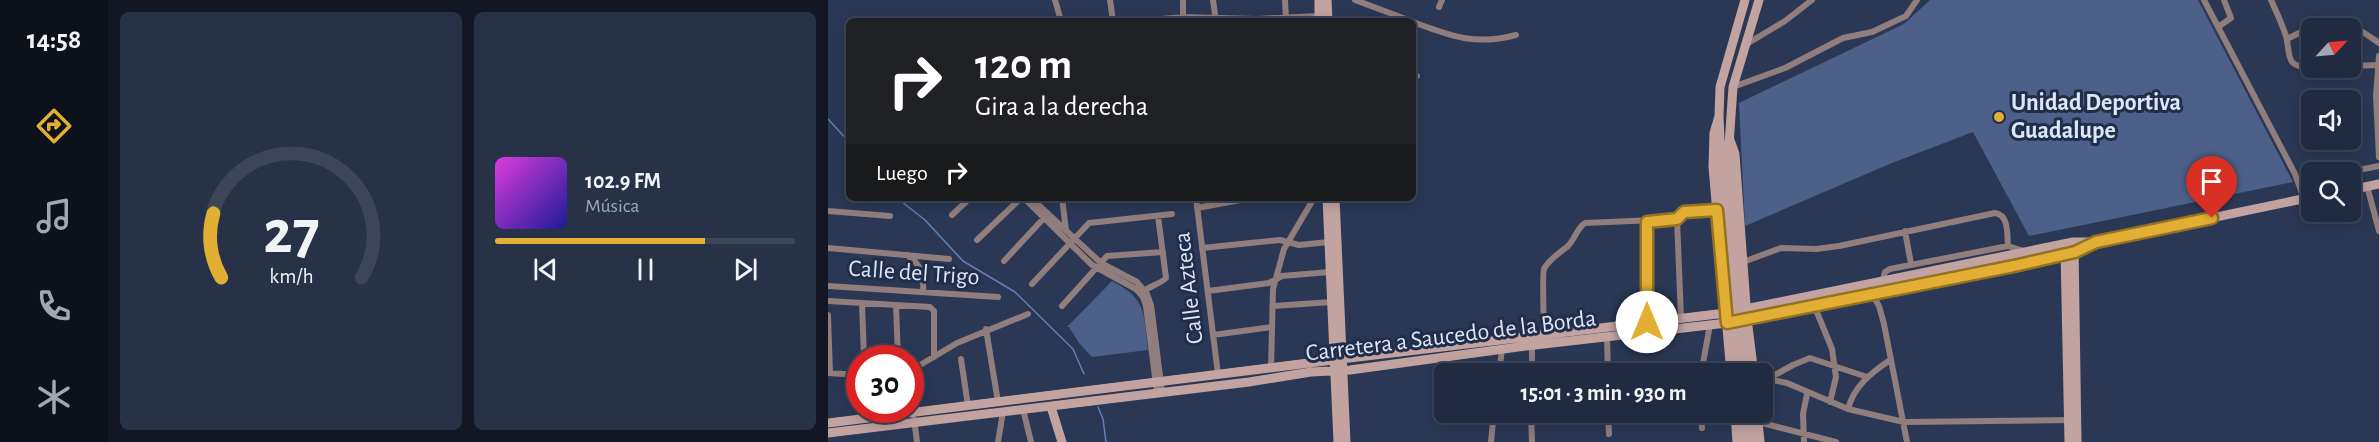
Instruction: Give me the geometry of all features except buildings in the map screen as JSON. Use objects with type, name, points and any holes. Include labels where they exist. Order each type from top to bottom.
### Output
[{"type":"street","points":[[1055,0],[1060,18]]},
{"type":"street","points":[[1110,0],[1113,18]]},
{"type":"street","points":[[1183,0],[1183,17]]},
{"type":"street","points":[[1213,0],[1216,18]]},
{"type":"street","points":[[1285,0],[1286,18]]},
{"type":"street","points":[[1318,0],[1322,18]]},
{"type":"street","points":[[1322,18],[1327,0]]},
{"type":"street","points":[[1355,0],[1404,18]]},
{"type":"street","points":[[1745,0],[1722,75],[1719,116],[1745,363]]},
{"type":"street","points":[[1730,363],[1726,184],[1733,87],[1759,0]]},
{"type":"street","points":[[1744,45],[1785,21],[1812,0]]},
{"type":"street","points":[[1733,87],[1785,68],[1843,38],[1872,32],[1906,16],[1917,0]]},
{"type":"street","points":[[2204,0],[2301,185]]},
{"type":"street","points":[[2218,27],[2231,18],[2224,0]]},
{"type":"street","points":[[2271,0],[2287,39],[2289,57],[2295,65],[2301,68]]},
{"type":"street","points":[[1172,18],[1194,18]]},
{"type":"street","points":[[2287,39],[2322,21],[2331,20],[2354,25],[2379,43]]},
{"type":"street","points":[[1416,23],[1456,38],[1500,39],[1516,34]]},
{"type":"street","points":[[2361,64],[2379,60],[2379,157]]},
{"type":"street","points":[[1719,116],[1714,132],[1713,152],[1717,210],[1723,284],[1737,363]]},
{"type":"street","points":[[1730,140],[1735,154],[1744,285],[1752,363]]},
{"type":"street","points":[[2361,170],[2379,166]]},
{"type":"street","points":[[2361,187],[2379,184]]},
{"type":"street","points":[[2367,186],[2379,231]]},
{"type":"street","points":[[2077,442],[2073,420],[2069,248],[2301,199]]},
{"type":"street","points":[[952,215],[967,201]]},
{"type":"street","points":[[977,240],[1019,201]]},
{"type":"street","points":[[1026,201],[1066,231]]},
{"type":"street","points":[[1034,201],[1092,265],[1100,265],[1143,292],[1151,305],[1160,392]]},
{"type":"street","points":[[1062,201],[1066,231],[1070,241]]},
{"type":"street","name":"Calle Azteca","points":[[1196,201],[1218,374]]},
{"type":"street","points":[[1197,208],[1235,201]]},
{"type":"street","points":[[1271,368],[1275,280],[1284,249],[1312,201]]},
{"type":"street","points":[[1327,201],[1332,302],[1338,359]]},
{"type":"street","points":[[1335,201],[1338,442]]},
{"type":"street","points":[[1544,335],[1542,274],[1548,263],[1570,244],[1585,223],[1647,222],[1677,219],[1684,212],[1717,210]]},
{"type":"street","points":[[828,211],[890,216]]},
{"type":"street","points":[[1743,262],[1781,248],[1816,249],[1839,246],[1995,213],[2005,218],[2008,246]]},
{"type":"street","points":[[1032,284],[1089,223],[1172,214]]},
{"type":"street","points":[[1143,292],[1151,285],[1164,281],[1166,278],[1158,216]]},
{"type":"street","points":[[1004,261],[1047,217]]},
{"type":"street","points":[[1677,219],[1681,318]]},
{"type":"street","points":[[1647,222],[1647,322]]},
{"type":"street","points":[[1905,231],[1911,264]]},
{"type":"street","points":[[1202,248],[1280,240],[1299,245],[1329,242]]},
{"type":"street","points":[[1882,282],[1886,272],[1911,264],[2008,246],[2026,252]]},
{"type":"street","points":[[828,248],[949,259]]},
{"type":"street","name":"Carretera a Saucedo de la Borda","points":[[924,415],[968,406],[1218,374],[1729,314],[2026,252],[2069,248]]},
{"type":"street","name":"Carretera a Saucedo de la Borda","points":[[924,416],[1048,407],[1532,345],[1710,325],[1729,314],[1747,320],[1814,305],[1873,296],[2069,248]]},
{"type":"street","points":[[1062,306],[1107,256],[1163,252]]},
{"type":"street","points":[[907,255],[919,265],[922,271],[923,292]]},
{"type":"street","points":[[1208,291],[1269,283],[1282,276],[1330,272]]},
{"type":"street","points":[[1723,284],[1734,288],[1744,285]]},
{"type":"street","name":"Calle del Trigo","points":[[828,286],[998,297]]},
{"type":"street","points":[[1873,296],[1879,306],[1884,324],[1907,442]]},
{"type":"street","points":[[828,301],[930,307],[933,311],[934,357]]},
{"type":"street","points":[[1273,306],[1332,302]]},
{"type":"street","points":[[862,303],[864,345]]},
{"type":"street","points":[[896,305],[898,345]]},
{"type":"street","points":[[1814,305],[1828,337],[1836,377],[1830,402]]},
{"type":"street","points":[[924,363],[986,329],[1028,314]]},
{"type":"street","points":[[828,315],[829,373],[846,374]]},
{"type":"street","points":[[1702,363],[1710,325]]},
{"type":"street","points":[[1213,335],[1272,327]]},
{"type":"street","points":[[986,329],[998,402]]},
{"type":"street","points":[[1729,343],[1736,336],[1749,338]]},
{"type":"street","points":[[1607,337],[1608,363]]},
{"type":"street","points":[[1532,345],[1532,363]]},
{"type":"street","points":[[1500,363],[1502,349]]},
{"type":"street","points":[[1773,376],[1810,358],[1867,377]]},
{"type":"street","points":[[961,359],[968,406]]},
{"type":"street","points":[[1848,409],[1852,395],[1867,377],[1890,360]]},
{"type":"street","points":[[1338,370],[1346,442]]},
{"type":"street","points":[[1773,382],[1787,383],[1808,394],[1848,409],[1904,422],[2073,420]]},
{"type":"street","points":[[1804,442],[1803,414],[1808,394]]},
{"type":"street","points":[[1048,407],[1055,442]]},
{"type":"street","points":[[1048,407],[1062,442]]},
{"type":"street","points":[[1023,409],[1031,442]]},
{"type":"street","points":[[998,442],[1003,411]]},
{"type":"street","name":"Carretera a Saucedo de la Borda","points":[[828,423],[846,419]]},
{"type":"street","points":[[2069,442],[2073,420]]},
{"type":"street","points":[[1773,422],[1836,442]]},
{"type":"street","name":"Carretera a Saucedo de la Borda","points":[[828,433],[882,423]]},
{"type":"street","points":[[915,423],[917,442]]},
{"type":"street","points":[[1491,442],[1493,423]]},
{"type":"street","points":[[1531,423],[1532,442]]},
{"type":"street","points":[[1608,423],[1609,434]]},
{"type":"street","points":[[1702,423],[1702,428]]},
{"type":"street","points":[[1736,423],[1737,442]]},
{"type":"street","points":[[1743,423],[1744,442]]},
{"type":"street","points":[[1751,423],[1752,442]]},
{"type":"street","points":[[1758,423],[1760,442]]},
{"type":"shaded area","name":"Unidad Deportiva Guadalupe","points":[[1930,0],[2198,0],[2293,182],[2029,236],[1973,132],[1892,163],[1745,226],[1739,103],[1904,24]]},
{"type":"shaded area","points":[[1112,281],[1138,301],[1144,317],[1148,350],[1092,357],[1067,327]]},
{"type":"waterway","points":[[828,119],[846,139]]},
{"type":"waterway","points":[[901,201],[925,220],[963,261],[1015,292],[1073,349],[1084,374]]},
{"type":"waterway","points":[[1098,407],[1103,419],[1106,442]]},
{"type":"place","name":"Unidad Deportiva Guadalupe","points":[[1999,117]]},
{"type":"route","points":[[1647,322],[1647,222],[1677,219],[1684,212],[1717,210],[1727,323],[1776,312],[1873,296],[2014,266],[2075,252],[2096,242],[2212,218]]}]
